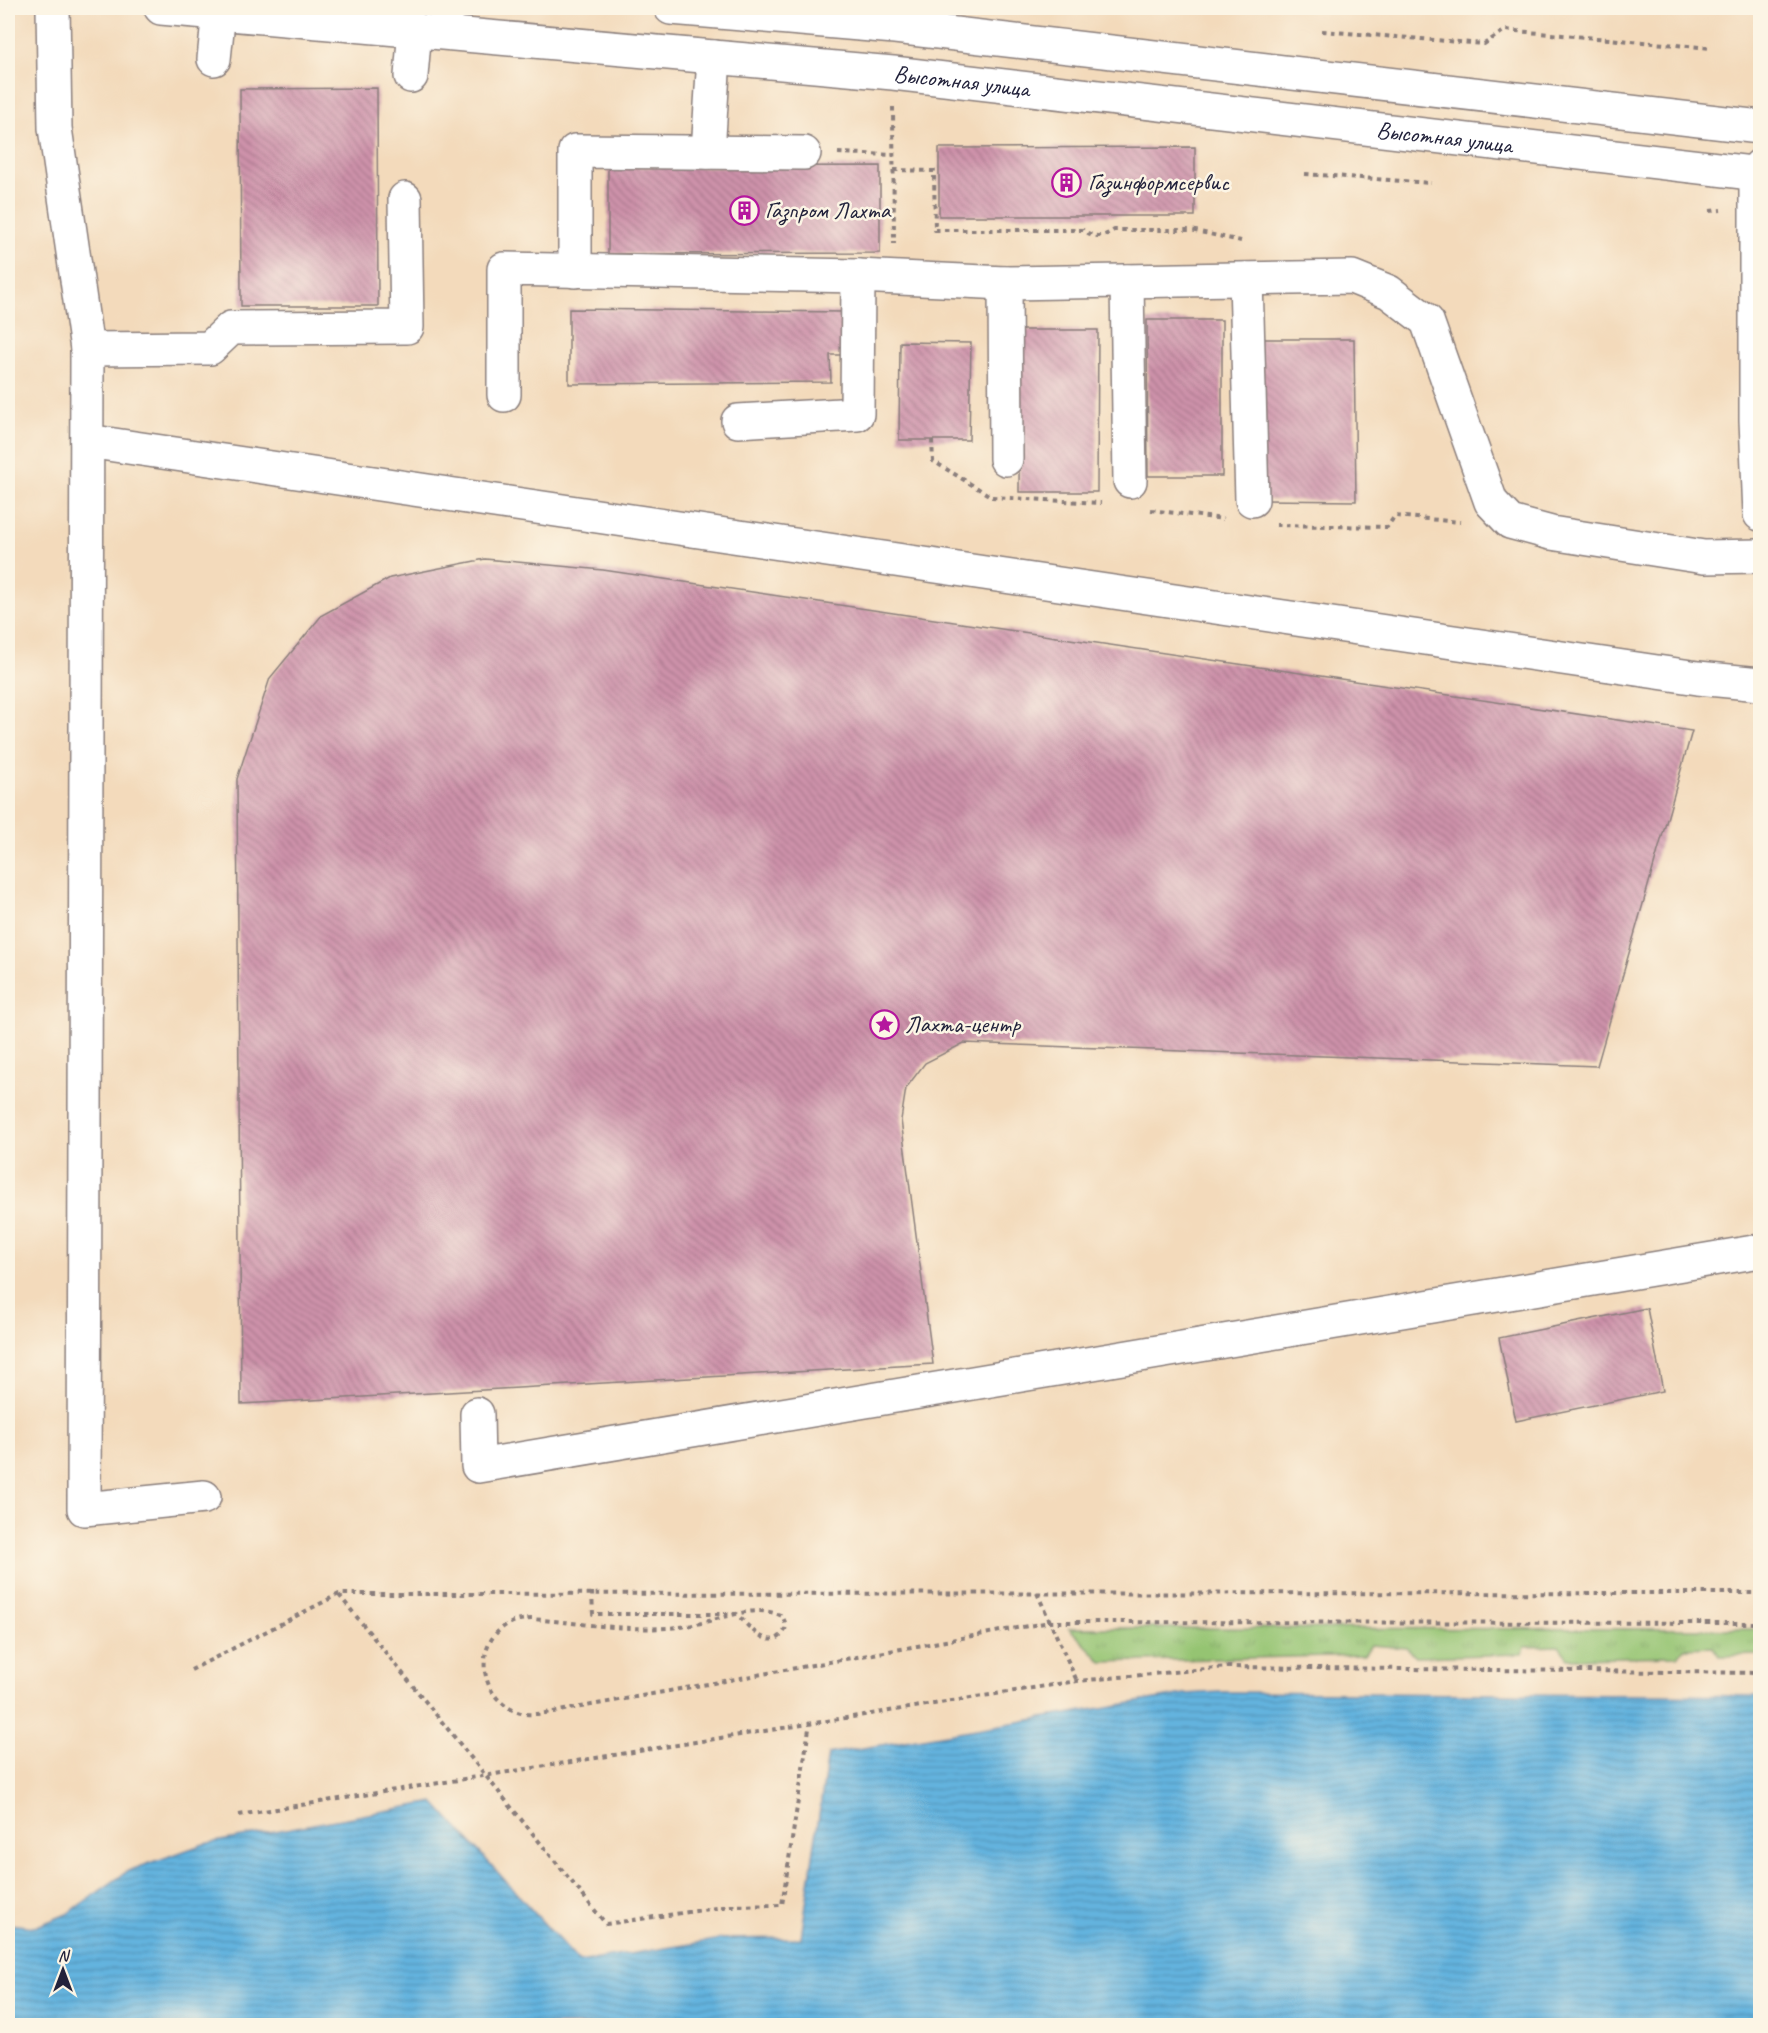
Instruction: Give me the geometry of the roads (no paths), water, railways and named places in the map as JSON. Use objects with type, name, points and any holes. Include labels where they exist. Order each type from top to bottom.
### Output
[{"type":"street","points":[[53,8],[55,128],[87,349],[84,1509],[204,1497]]},
{"type":"street","name":"Высотная улица","points":[[161,8],[219,11],[893,73],[1759,171]]},
{"type":"street","name":"Высотная улица","points":[[671,8],[895,27],[1761,127]]},
{"type":"street","points":[[214,59],[219,11]]},
{"type":"street","points":[[411,76],[415,29]]},
{"type":"street","points":[[708,152],[714,57]]},
{"type":"street","points":[[575,270],[575,151],[804,153]]},
{"type":"street","points":[[1759,171],[1756,420],[1761,514]]},
{"type":"street","points":[[87,349],[210,348],[231,328],[407,327],[405,199]]},
{"type":"street","points":[[504,395],[504,269],[894,277],[1005,283],[1352,277],[1389,292],[1427,321],[1491,502],[1510,522],[1551,533],[1704,557],[1761,556]]},
{"type":"street","points":[[738,421],[857,414],[858,276]]},
{"type":"street","points":[[1240,510],[1246,279]]},
{"type":"street","points":[[1121,493],[1127,281]]},
{"type":"street","points":[[1005,283],[1006,459]]},
{"type":"street","points":[[87,441],[1698,678],[1761,684]]},
{"type":"street","points":[[477,1414],[478,1466],[1761,1251]]},
{"type":"water","points":[[1222,1692],[1760,1696],[1760,2025],[8,2025],[8,1924],[35,1927],[67,1914],[128,1871],[204,1844],[434,1802],[579,1962],[722,1939],[801,1938],[828,1754],[1185,1694]]},
{"type":"place","name":"Газинформсервис","points":[[1067,182]]},
{"type":"place","name":"Газпром Лахта","points":[[744,210]]},
{"type":"place","name":"Лахта-центр","points":[[884,1024]]}]
